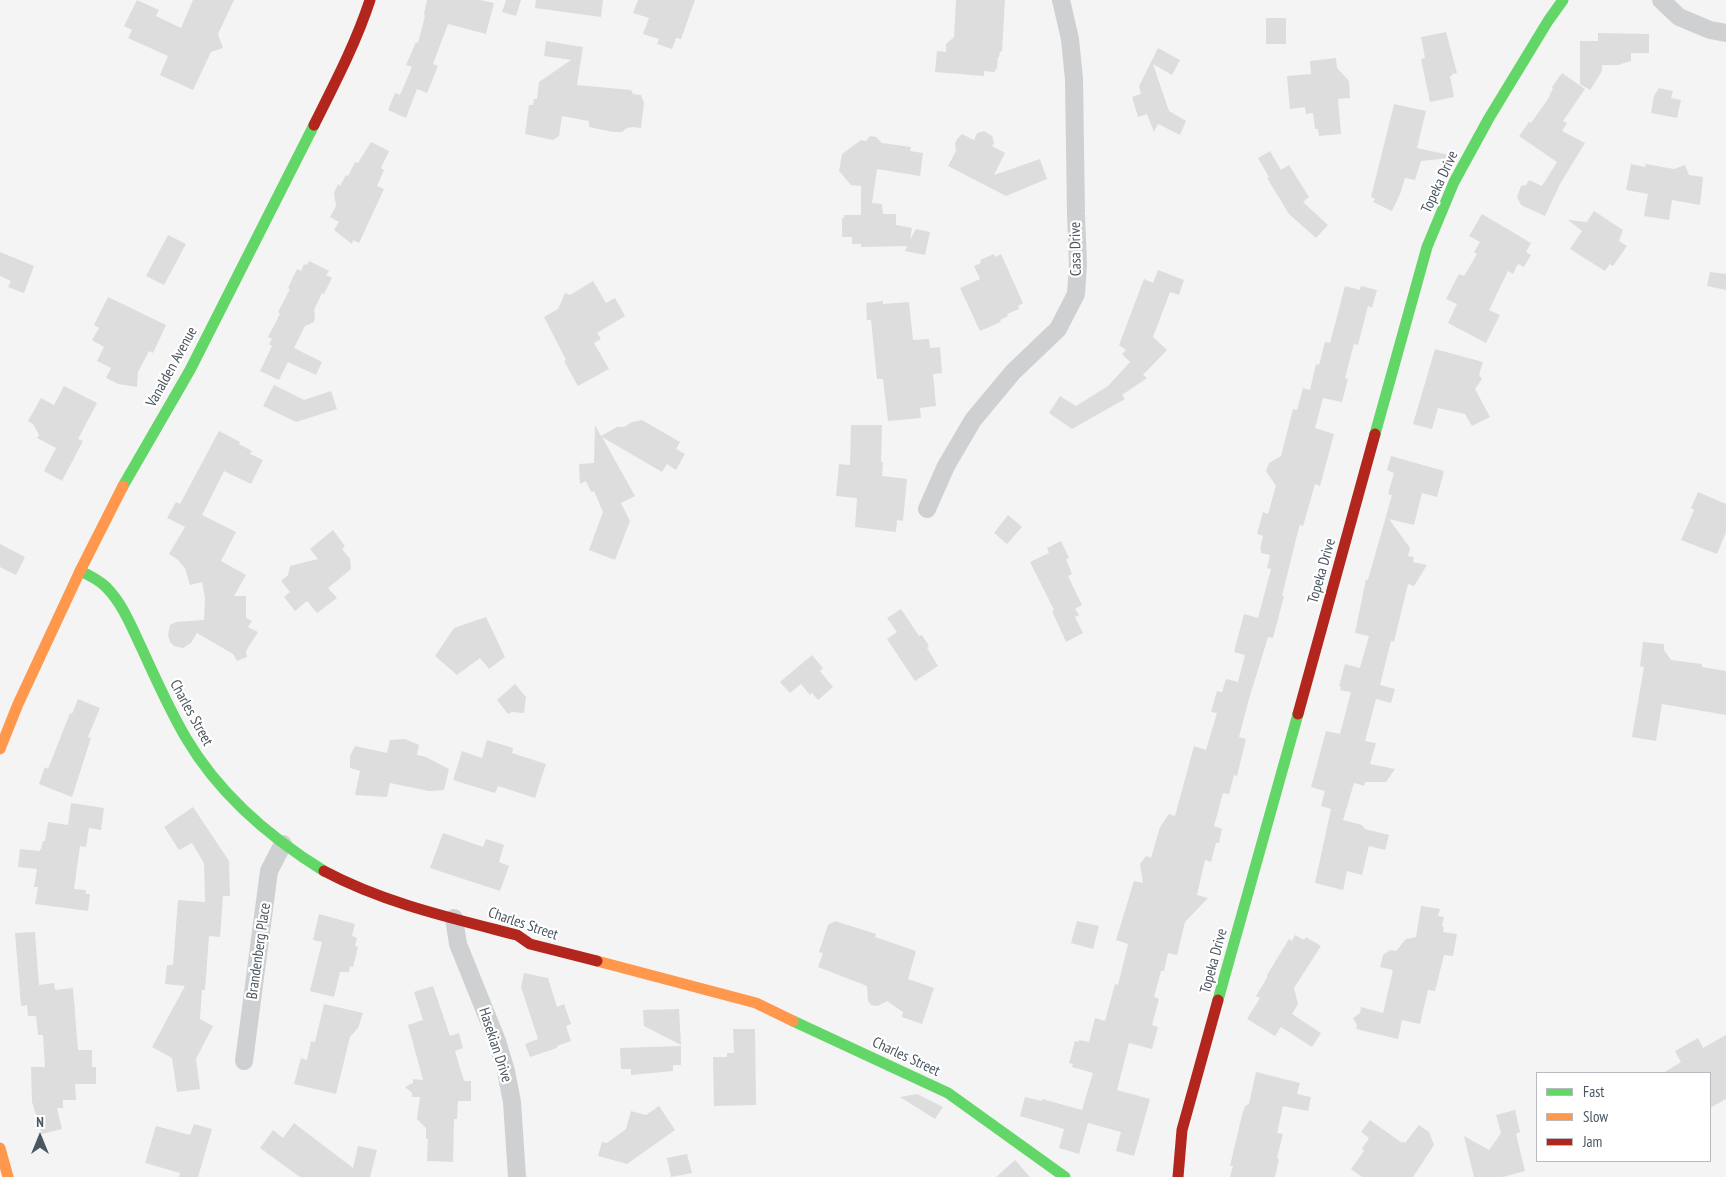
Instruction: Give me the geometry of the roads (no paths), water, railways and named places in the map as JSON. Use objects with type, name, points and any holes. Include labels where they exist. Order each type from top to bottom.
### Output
[{"type":"street","name":"Vanalden Avenue","points":[[2,738],[80,570],[120,491],[194,362],[333,87],[364,18],[370,0]]},
{"type":"street","name":"Casa Drive","points":[[927,509],[946,466],[973,420],[1013,372],[1058,329],[1076,294],[1078,265],[1074,79],[1070,39],[1061,0]]},
{"type":"street","name":"Topeka Drive","points":[[1178,1177],[1182,1130],[1427,247],[1458,174],[1494,110],[1548,21],[1563,0]]},
{"type":"street","points":[[1661,0],[1680,17],[1710,30],[1726,33]]},
{"type":"street","name":"Charles Street","points":[[80,570],[105,586],[120,605],[172,713],[198,755],[227,792],[253,820],[312,866],[354,886],[391,900],[517,935],[530,944],[756,1003],[948,1093],[1065,1177]]},
{"type":"street","name":"Brandenberg Place","points":[[244,1062],[269,871],[283,844]]},
{"type":"street","name":"Hasekian Drive","points":[[454,918],[458,944],[497,1041],[506,1071],[512,1102],[517,1177]]},
{"type":"street","points":[[0,1148],[8,1177]]}]
